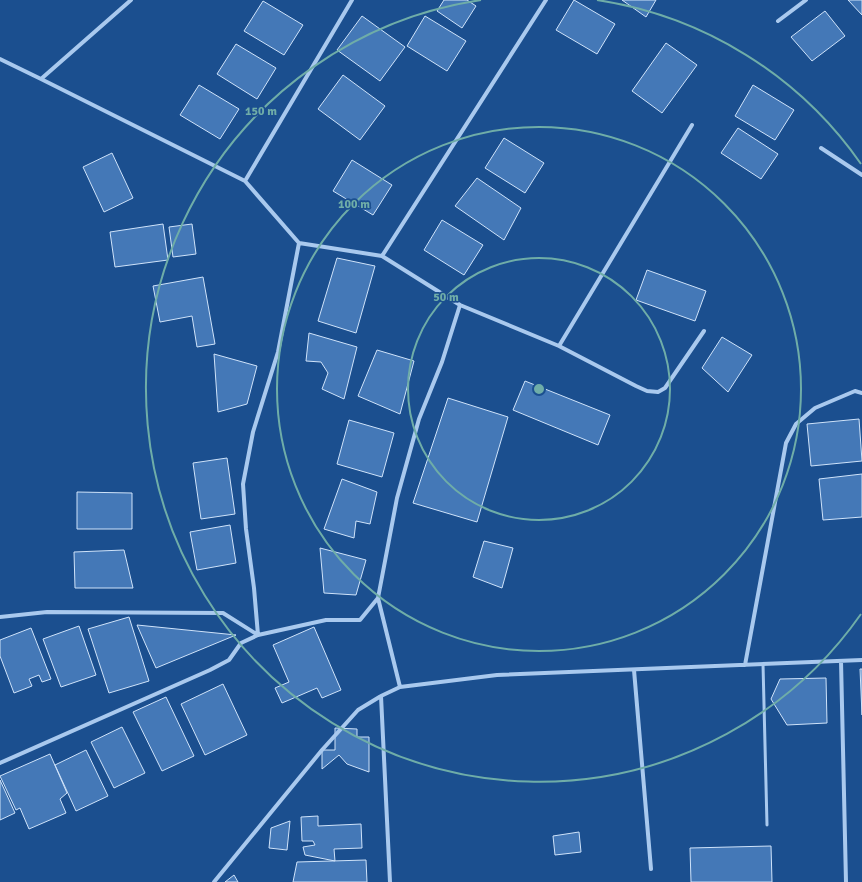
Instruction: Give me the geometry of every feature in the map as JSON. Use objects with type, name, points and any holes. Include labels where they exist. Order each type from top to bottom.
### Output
[{"type":"street","points":[[41,79],[132,0]]},
{"type":"street","points":[[245,181],[352,0]]},
{"type":"street","points":[[382,256],[546,0]]},
{"type":"street","points":[[778,21],[806,0]]},
{"type":"street","points":[[0,60],[245,181],[299,243],[382,256],[460,305],[559,346],[647,391],[658,392],[665,388],[704,331]]},
{"type":"street","points":[[559,346],[692,125]]},
{"type":"street","points":[[821,148],[862,174]]},
{"type":"street","points":[[258,635],[254,588],[246,529],[243,484],[253,432],[278,352],[299,243]]},
{"type":"street","points":[[400,687],[378,598],[397,498],[419,419],[442,362],[460,305]]},
{"type":"street","points":[[745,665],[786,443],[796,424],[815,408],[855,391],[862,393]]},
{"type":"street","points":[[0,763],[210,670],[229,660],[241,643],[258,635],[326,620],[360,620],[378,598]]},
{"type":"street","points":[[0,617],[47,612],[223,613],[258,635]]},
{"type":"street","points":[[214,882],[350,718],[358,710],[380,696],[400,687],[497,675],[862,660]]},
{"type":"street","points":[[841,661],[846,882]]},
{"type":"street","points":[[634,670],[651,869]]},
{"type":"street","points":[[380,696],[390,882]]},
{"type":"lane","points":[[763,664],[766,825]]},
{"type":"building","points":[[444,0],[467,0],[476,6],[462,28],[437,11]]},
{"type":"building","points":[[574,0],[615,24],[597,54],[556,30]]},
{"type":"building","points":[[622,0],[656,0],[646,17]]},
{"type":"building","points":[[848,0],[862,0],[862,15]]},
{"type":"building","points":[[263,1],[303,25],[284,55],[244,31]]},
{"type":"building","points":[[825,11],[845,36],[812,61],[791,37]]},
{"type":"building","points":[[362,16],[405,47],[380,81],[337,50]]},
{"type":"building","points":[[425,16],[466,41],[447,71],[407,46]]},
{"type":"building","points":[[666,43],[697,65],[662,113],[632,91]]},
{"type":"building","points":[[236,44],[276,68],[257,99],[217,74]]},
{"type":"building","points":[[343,75],[385,106],[360,140],[318,109]]},
{"type":"building","points":[[199,85],[239,109],[220,139],[180,115]]},
{"type":"building","points":[[753,85],[794,110],[775,140],[735,116]]},
{"type":"building","points":[[738,128],[778,154],[761,179],[721,153]]},
{"type":"building","points":[[504,138],[544,163],[525,193],[485,168]]},
{"type":"building","points":[[112,153],[133,198],[104,212],[83,167]]},
{"type":"building","points":[[352,160],[392,185],[373,215],[333,191]]},
{"type":"building","points":[[477,178],[521,208],[504,240],[455,206]]},
{"type":"building","points":[[442,220],[483,245],[464,275],[424,250]]},
{"type":"building","points":[[163,224],[168,260],[115,267],[110,232]]},
{"type":"building","points":[[192,224],[196,254],[173,257],[169,227]]},
{"type":"building","points":[[337,258],[375,266],[356,333],[318,321]]},
{"type":"building","points":[[647,270],[706,291],[695,321],[636,300]]},
{"type":"building","points":[[203,277],[215,344],[197,347],[192,316],[160,322],[153,286]]},
{"type":"building","points":[[309,333],[357,347],[344,399],[322,389],[328,373],[321,362],[306,361]]},
{"type":"building","points":[[722,337],[752,355],[728,392],[702,368]]},
{"type":"building","points":[[377,350],[414,361],[400,414],[358,396]]},
{"type":"building","points":[[214,354],[257,366],[247,404],[218,412]]},
{"type":"building","points":[[525,381],[610,415],[598,445],[513,410]]},
{"type":"building","points":[[448,398],[508,417],[477,522],[413,503]]},
{"type":"building","points":[[859,419],[862,461],[811,466],[807,424]]},
{"type":"building","points":[[349,420],[394,433],[382,477],[337,464]]},
{"type":"building","points":[[227,458],[235,514],[201,519],[193,463]]},
{"type":"building","points":[[862,474],[862,517],[823,520],[819,479]]},
{"type":"building","points":[[342,479],[377,492],[370,524],[356,521],[354,538],[324,529]]},
{"type":"building","points":[[77,492],[132,493],[132,529],[77,529]]},
{"type":"building","points":[[230,525],[236,563],[197,570],[190,532]]},
{"type":"building","points":[[484,541],[513,548],[502,588],[473,577]]},
{"type":"building","points":[[320,548],[366,560],[356,595],[324,593]]},
{"type":"building","points":[[124,550],[133,588],[75,588],[74,552]]},
{"type":"building","points":[[129,617],[149,681],[109,693],[88,629]]},
{"type":"building","points":[[137,625],[236,635],[156,668]]},
{"type":"building","points":[[79,626],[96,675],[61,687],[43,639]]},
{"type":"building","points":[[314,627],[341,690],[322,698],[317,688],[282,703],[275,688],[289,682],[273,645]]},
{"type":"building","points":[[31,628],[51,679],[42,682],[39,675],[29,679],[32,686],[14,693],[0,656],[0,640]]},
{"type":"building","points":[[860,669],[862,669],[862,715]]},
{"type":"building","points":[[826,678],[827,723],[787,725],[771,699],[780,679]]},
{"type":"building","points":[[223,684],[247,735],[205,755],[181,704]]},
{"type":"building","points":[[166,697],[194,756],[162,771],[133,712]]},
{"type":"building","points":[[122,727],[145,773],[114,788],[91,742]]},
{"type":"building","points":[[335,728],[357,729],[357,737],[369,737],[369,772],[347,764],[339,755],[322,769],[322,750],[335,750]]},
{"type":"building","points":[[86,750],[108,796],[76,811],[55,765]]},
{"type":"building","points":[[50,754],[67,793],[60,799],[66,813],[29,829],[20,808],[16,810],[0,776]]},
{"type":"building","points":[[0,780],[15,813],[0,820]]},
{"type":"building","points":[[318,816],[318,826],[361,824],[362,848],[334,849],[335,861],[305,855],[303,847],[315,845],[313,841],[302,841],[301,817]]},
{"type":"building","points":[[290,821],[287,850],[269,848],[271,828]]},
{"type":"building","points":[[579,832],[581,852],[555,855],[553,836]]},
{"type":"building","points":[[771,846],[772,882],[691,882],[690,848]]},
{"type":"building","points":[[366,860],[367,882],[293,882],[297,862]]},
{"type":"building","points":[[234,875],[238,882],[225,882]]}]
